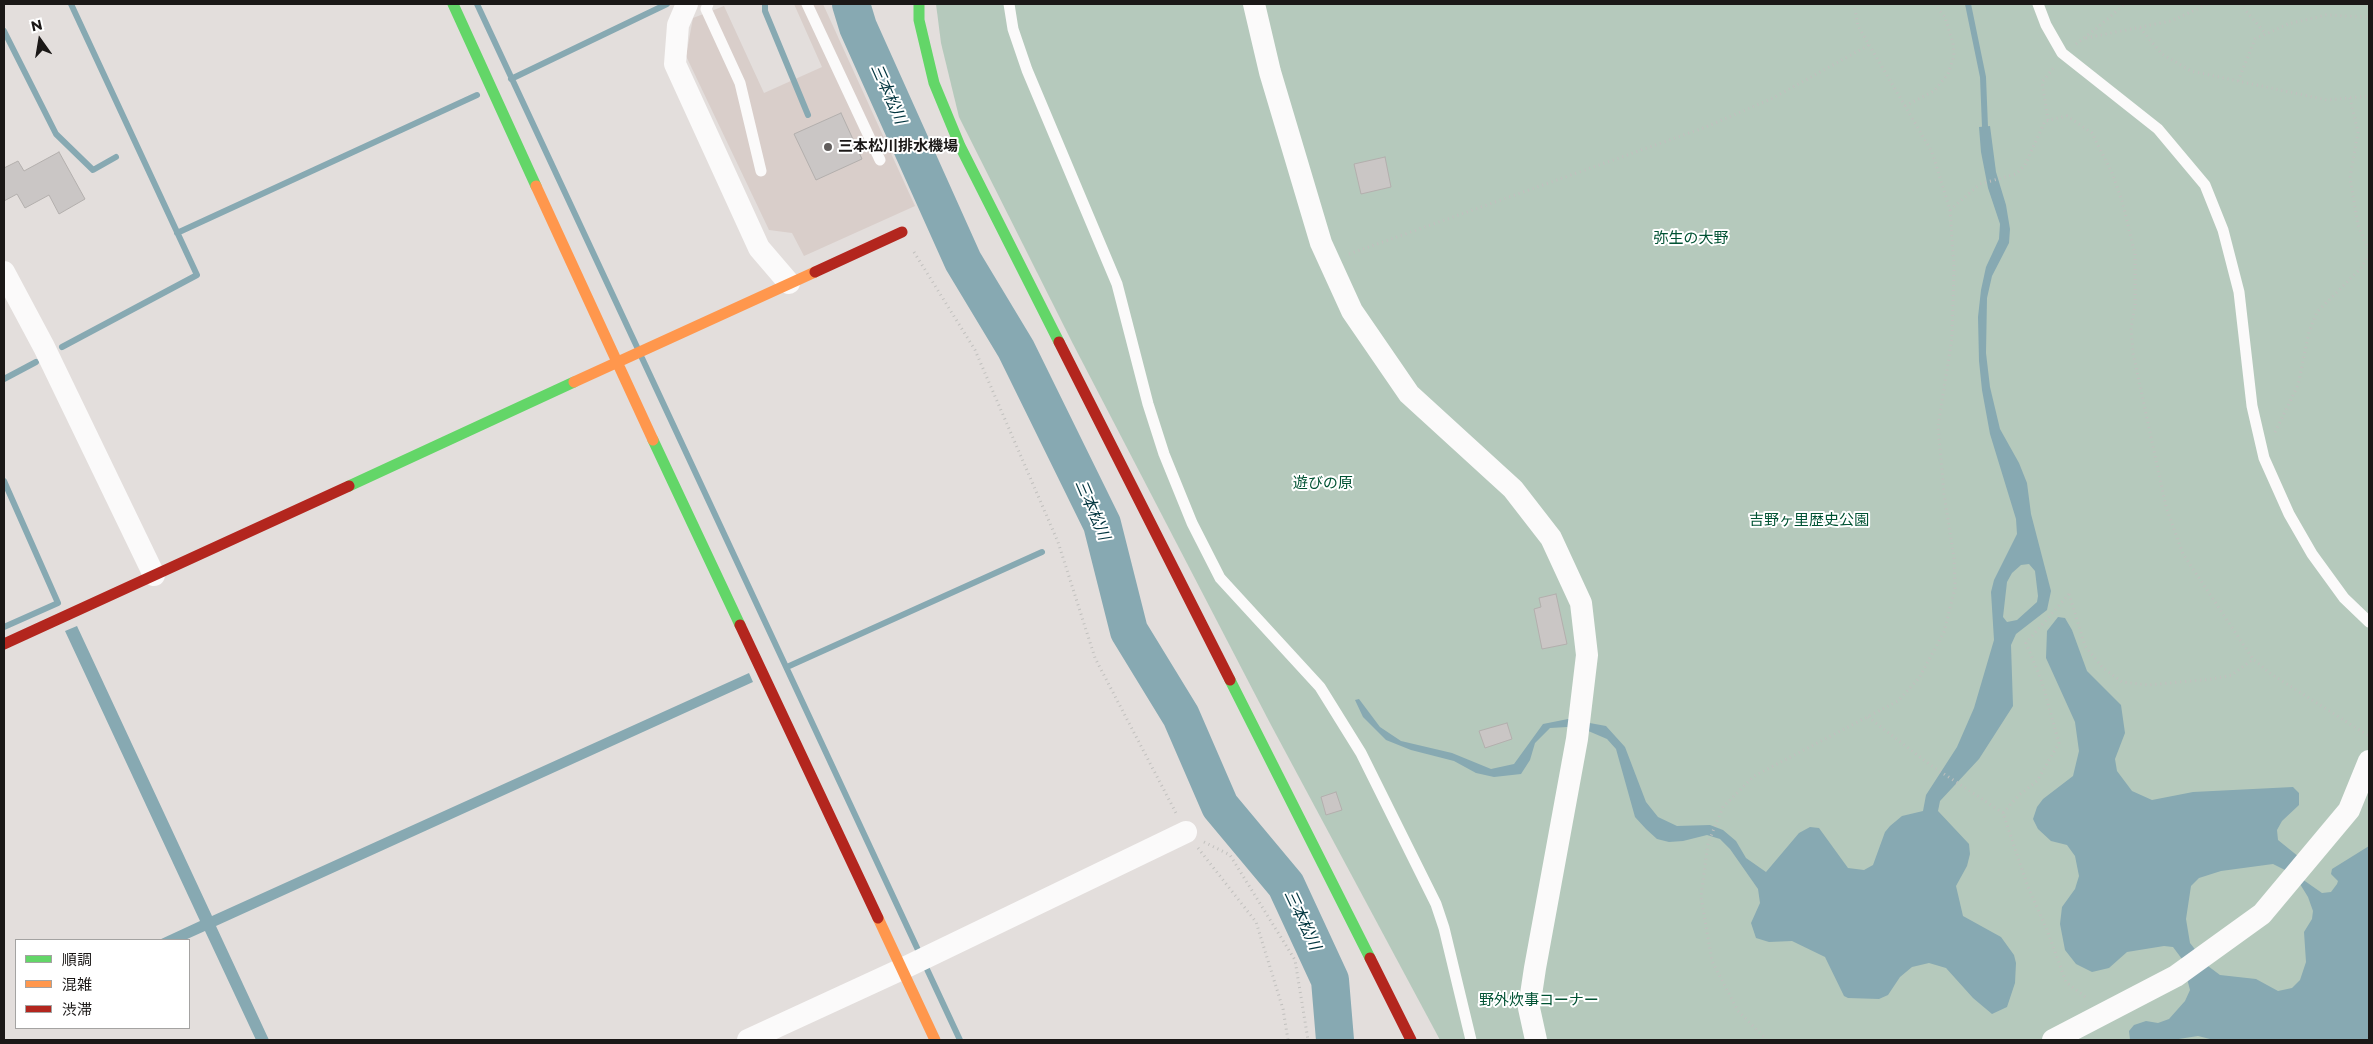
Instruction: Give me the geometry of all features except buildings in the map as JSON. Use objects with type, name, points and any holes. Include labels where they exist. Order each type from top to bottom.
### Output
[{"type":"street","points":[[453,4],[617,364],[916,962],[935,1040]]},
{"type":"street","points":[[687,4],[678,25],[675,64],[759,248],[789,283]]},
{"type":"street","points":[[919,4],[919,20],[934,84],[960,146],[1412,1040]]},
{"type":"street","points":[[1254,4],[1270,72],[1321,243],[1352,311],[1409,394],[1513,488],[1552,538],[1580,602],[1587,655],[1577,739],[1529,1008],[1536,1040]]},
{"type":"street","points":[[4,644],[902,232]]},
{"type":"street","points":[[4,272],[44,347],[154,575]]},
{"type":"street","points":[[2053,1040],[2176,976],[2262,914],[2349,810],[2369,762]]},
{"type":"street","points":[[748,1040],[916,962],[1186,832]]},
{"type":"lane","points":[[708,4],[706,9],[740,83],[761,171]]},
{"type":"lane","points":[[807,4],[880,160]]},
{"type":"lane","points":[[1009,4],[1013,29],[1028,70],[1116,284],[1156,429],[1192,523],[1220,578],[1320,687],[1361,753],[1436,904],[1444,928],[1471,1040]]},
{"type":"lane","points":[[2038,4],[2046,25],[2062,53],[2158,129],[2205,184],[2223,230],[2239,292],[2252,406],[2264,458],[2289,514],[2312,554],[2344,598],[2369,622]]},
{"type":"path","points":[[1767,1040],[1738,1011],[1712,961],[1701,898],[1708,843],[1723,807],[1754,776],[1898,701],[1919,678],[1944,632],[1955,588],[1954,558],[1944,494],[1938,426],[1952,338],[1954,267],[1950,210],[1932,152],[1858,26],[1854,4]]},
{"type":"path","points":[[1905,106],[1934,91],[1948,74],[1954,56],[1953,43],[1945,17],[1934,4]]},
{"type":"path","points":[[2083,38],[2171,21],[2208,4]]},
{"type":"path","points":[[2240,4],[2266,34]]},
{"type":"path","points":[[2238,81],[2255,39],[2288,24],[2326,15],[2369,17]]},
{"type":"path","points":[[2140,28],[2162,54],[2191,70],[2327,100],[2369,96]]},
{"type":"path","points":[[1329,261],[1706,127],[1773,98],[1869,45]]},
{"type":"path","points":[[2264,458],[2298,385],[2309,332],[2317,312],[2362,267],[2369,253],[2358,225],[2350,178],[2358,132],[2350,98]]},
{"type":"path","points":[[1950,210],[1980,184],[2016,174],[2025,166],[2045,121],[2067,116],[2092,134],[2112,173],[2122,201],[2135,254],[2135,306],[2130,328],[2166,507],[2182,554],[2253,659],[2271,674],[2369,736]]},
{"type":"path","points":[[902,232],[975,350],[1058,542],[1095,658],[1186,832],[1256,922],[1283,1010],[1288,1040]]},
{"type":"path","points":[[2004,813],[2018,796],[2037,781],[2058,743],[2042,682],[2026,643],[2069,594],[2085,646],[2102,668],[2122,682],[2149,685],[2212,679],[2232,675],[2253,659]]},
{"type":"path","points":[[1868,718],[1929,764],[2004,813],[2028,887],[2047,930],[2066,982],[2085,998],[2112,1009]]},
{"type":"path","points":[[1186,832],[1230,855],[1295,960],[1308,1040]]},
{"type":"shaded area","points":[[794,4],[823,4],[915,206],[804,256],[792,233],[769,230],[686,56],[693,18],[724,6],[764,93],[822,67]]},
{"type":"green space","name":"吉野ヶ里歴史公園","points":[[936,4],[2369,4],[2369,1040],[1440,1040],[1271,725],[1072,342],[959,117],[941,43]]},
{"type":"water","points":[[1990,126],[1996,172],[2006,205],[2010,229],[2009,243],[1992,276],[1987,298],[1986,353],[1990,387],[2000,429],[2019,463],[2027,483],[2031,514],[2051,591],[2047,610],[2016,634],[2011,645],[2013,706],[1979,759],[1940,801],[1938,811],[1969,844],[1970,854],[1967,866],[1956,886],[1963,916],[2001,937],[2014,955],[2016,963],[2015,983],[2007,1007],[1992,1014],[1973,998],[1946,968],[1929,963],[1912,967],[1900,977],[1888,995],[1879,999],[1848,998],[1844,996],[1825,957],[1792,941],[1769,942],[1756,938],[1751,923],[1760,903],[1758,889],[1730,849],[1720,839],[1707,835],[1683,841],[1669,842],[1657,839],[1635,817],[1616,749],[1607,739],[1586,730],[1567,727],[1550,728],[1535,743],[1530,760],[1521,774],[1494,777],[1476,773],[1454,761],[1411,750],[1386,740],[1363,717],[1355,700],[1359,699],[1380,727],[1401,741],[1452,753],[1491,769],[1514,764],[1543,724],[1568,719],[1606,726],[1625,747],[1646,802],[1658,817],[1677,826],[1710,825],[1723,830],[1736,841],[1746,858],[1766,872],[1799,833],[1810,827],[1819,828],[1848,868],[1864,870],[1873,865],[1885,832],[1890,826],[1902,816],[1923,811],[1926,795],[1957,747],[1974,708],[1994,640],[1991,592],[1994,580],[2017,534],[2016,519],[1990,434],[1979,361],[1978,317],[1981,290],[1986,267],[1999,239],[2000,224],[1988,188],[1981,152],[1979,127]],"holes":[[[2029,564],[2035,571],[2037,602],[2017,620],[2007,622],[2003,617],[2007,582],[2012,573],[2021,565]]]},
{"type":"water","points":[[2058,617],[2065,618],[2072,630],[2087,671],[2121,705],[2125,733],[2115,759],[2117,771],[2132,791],[2152,800],[2193,792],[2293,787],[2299,793],[2299,805],[2282,821],[2277,830],[2278,840],[2299,857],[2302,879],[2322,893],[2331,892],[2337,884],[2338,881],[2331,874],[2332,869],[2369,846],[2369,1040],[2214,1040],[2198,1036],[2172,1040],[2130,1040],[2129,1031],[2134,1025],[2146,1021],[2158,1023],[2169,1019],[2185,1001],[2190,990],[2182,959],[2173,947],[2164,946],[2127,952],[2109,968],[2092,972],[2076,964],[2065,950],[2060,924],[2062,907],[2075,889],[2079,876],[2075,856],[2067,845],[2051,841],[2038,829],[2033,819],[2037,807],[2043,799],[2073,776],[2079,751],[2075,722],[2046,658],[2047,631]],"holes":[[[2273,864],[2287,871],[2300,884],[2308,897],[2313,911],[2312,919],[2304,932],[2306,962],[2300,980],[2292,988],[2278,991],[2256,979],[2220,975],[2208,966],[2190,943],[2186,919],[2191,886],[2199,878],[2221,871]]]},
{"type":"water","points":[[77,626],[212,916],[749,673],[753,682],[216,926],[269,1040],[256,1040],[205,931],[187,939],[161,939],[200,921],[65,631]]},
{"type":"waterway","points":[[62,347],[197,275],[71,4]]},
{"type":"waterway","points":[[477,4],[637,347]]},
{"type":"waterway","points":[[511,79],[667,4]]},
{"type":"waterway","points":[[765,4],[765,11],[808,115]]},
{"type":"waterway","name":"三本松川","points":[[851,4],[858,27],[963,261],[1016,349],[1102,524],[1129,631],[1181,716],[1220,806],[1286,885],[1330,980],[1335,1040]]},
{"type":"waterway","points":[[1968,4],[1983,77],[1985,127]]},
{"type":"waterway","points":[[4,31],[56,134],[93,170],[116,157]]},
{"type":"waterway","points":[[177,233],[477,95]]},
{"type":"waterway","points":[[642,358],[960,1040]]},
{"type":"waterway","points":[[4,379],[36,362]]},
{"type":"waterway","points":[[4,481],[58,603],[4,627]]},
{"type":"waterway","points":[[787,667],[1042,552]]},
{"type":"traffic: fast","points":[[453,4],[536,186]]},
{"type":"traffic: fast","points":[[919,4],[919,20],[934,83],[960,146],[1059,342]]},
{"type":"traffic: fast","points":[[349,486],[574,382]]},
{"type":"traffic: fast","points":[[653,440],[740,625]]},
{"type":"traffic: fast","points":[[1230,680],[1370,958]]},
{"type":"traffic: slow","points":[[536,186],[653,440]]},
{"type":"traffic: slow","points":[[574,382],[815,272]]},
{"type":"traffic: slow","points":[[878,918],[935,1040]]},
{"type":"traffic: jam","points":[[815,272],[902,232]]},
{"type":"traffic: jam","points":[[1059,342],[1230,680]]},
{"type":"traffic: jam","points":[[4,644],[349,486]]},
{"type":"traffic: jam","points":[[740,625],[878,918]]},
{"type":"traffic: jam","points":[[1370,958],[1411,1040]]},
{"type":"place","name":"三本松川排水機場","points":[[828,147]]},
{"type":"park label","name":"弥生の大野","points":[[1691,239]]},
{"type":"park label","name":"遊びの原","points":[[1323,484]]},
{"type":"park label","name":"野外炊事コーナー","points":[[1539,1001]]}]
